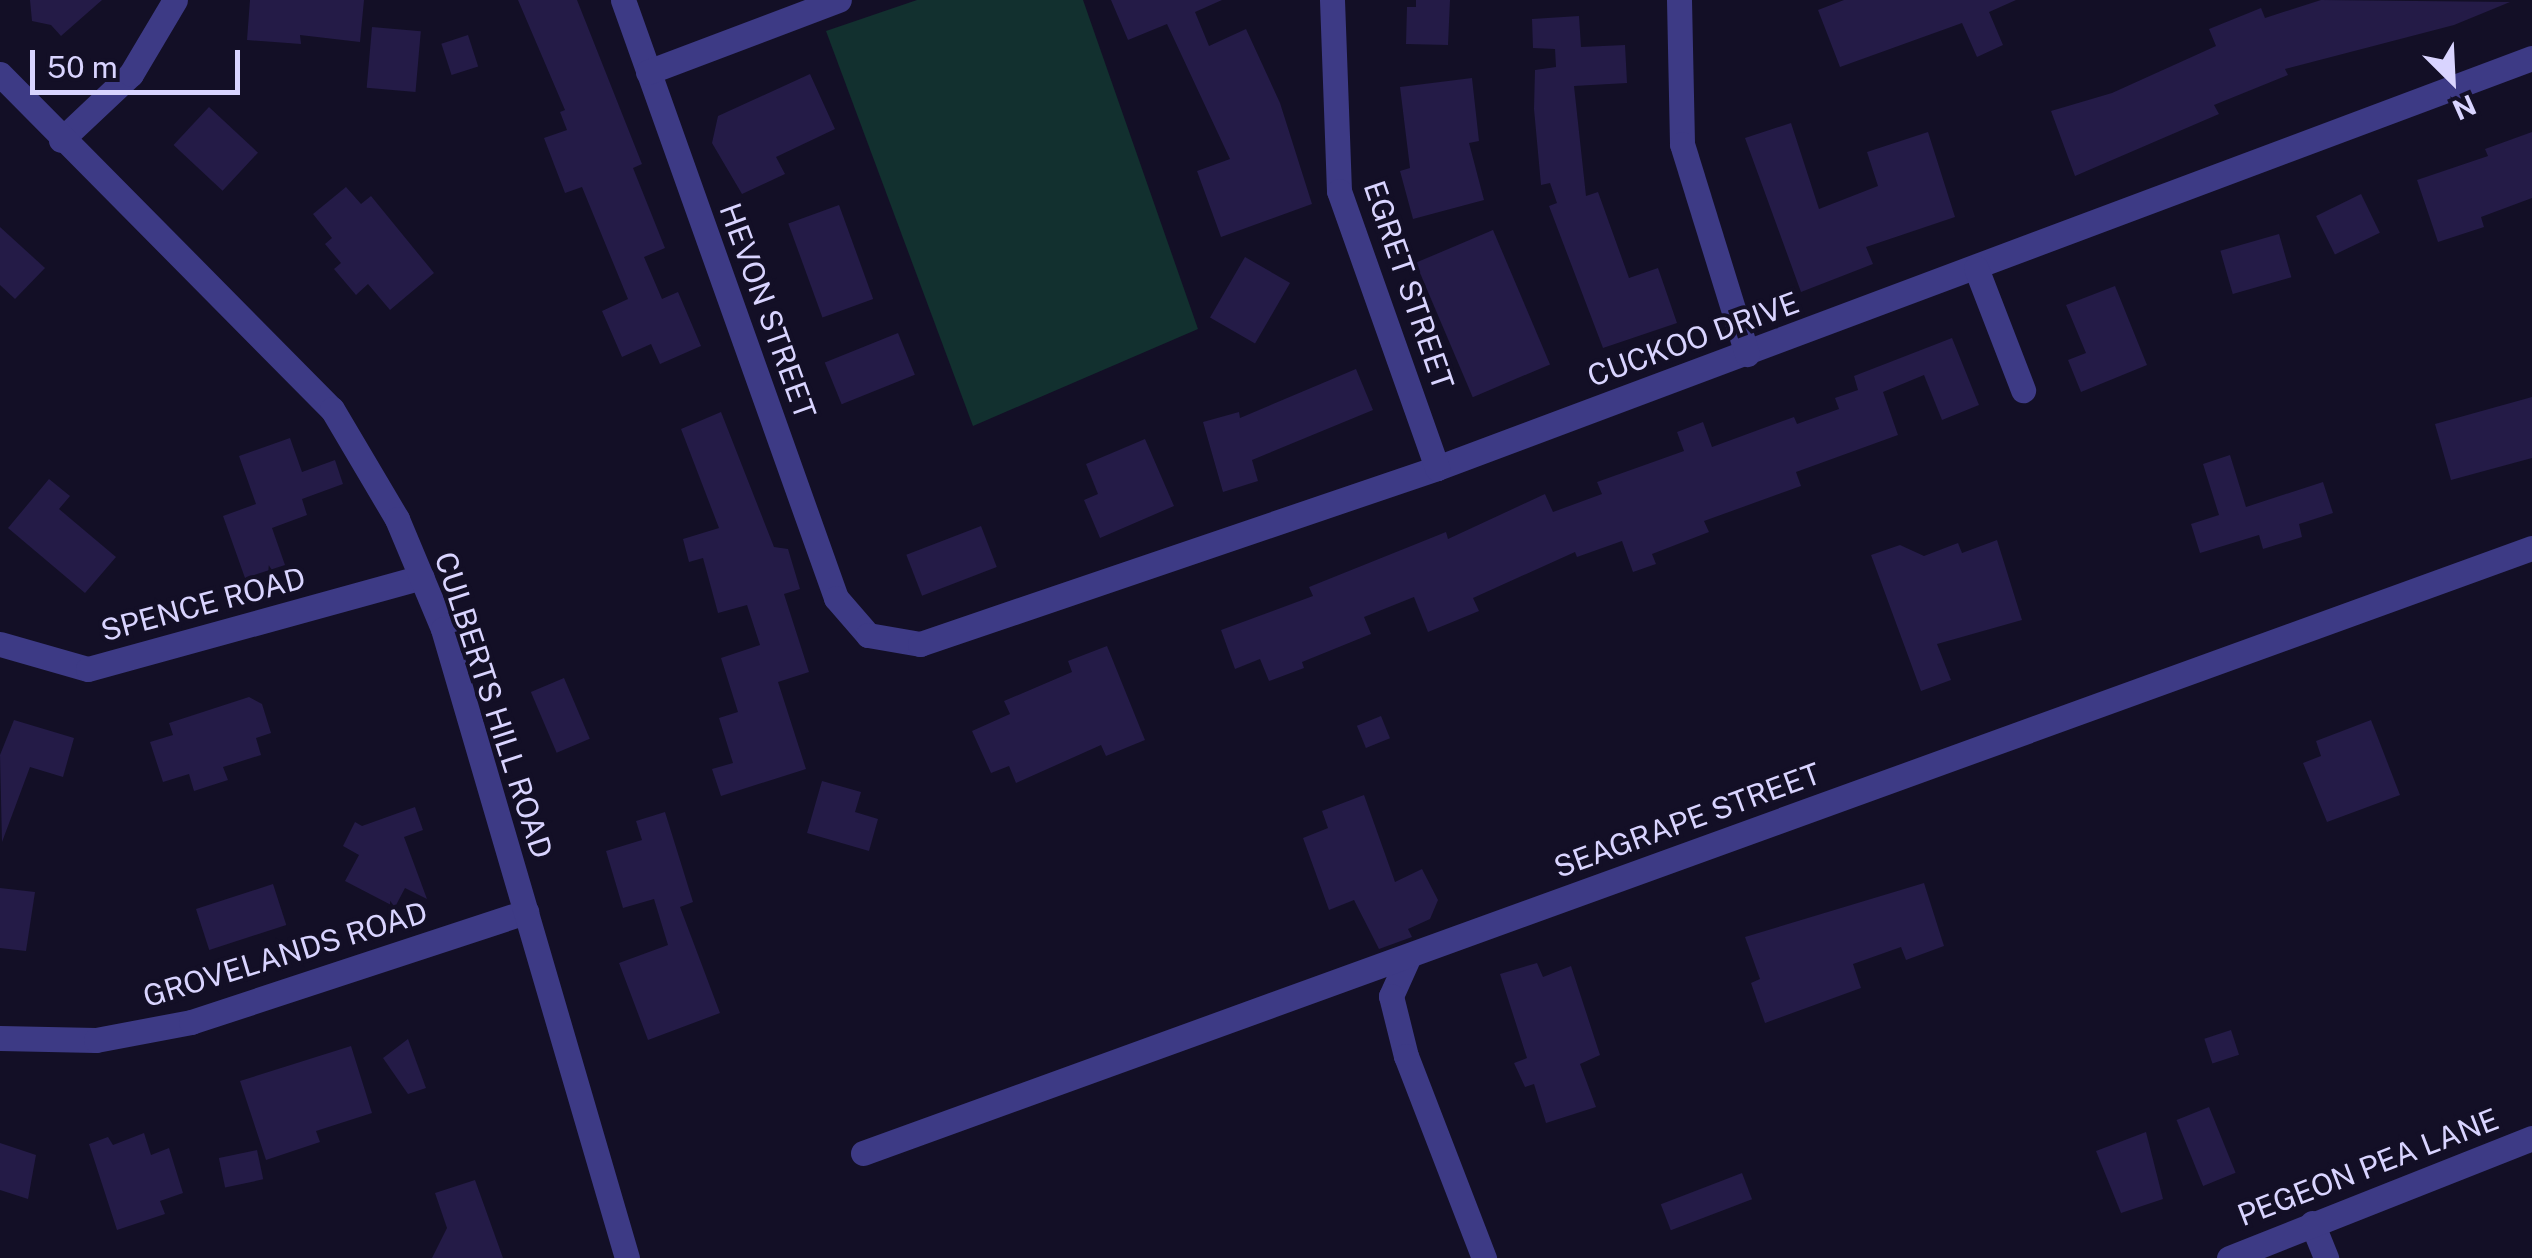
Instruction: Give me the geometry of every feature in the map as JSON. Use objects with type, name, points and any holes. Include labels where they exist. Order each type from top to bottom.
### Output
[{"type":"street","points":[[61,140],[131,74],[175,0]]},
{"type":"street","name":"HEVON STREET","points":[[623,0],[836,598],[868,635]]},
{"type":"street","points":[[648,72],[839,0]]},
{"type":"street","name":"EGRET STREET","points":[[1332,0],[1339,190],[1437,468]]},
{"type":"street","points":[[1680,0],[1682,144],[1747,354]]},
{"type":"street","name":"CUCKOO DRIVE","points":[[868,635],[920,644],[1437,468],[2532,58]]},
{"type":"street","name":"CULBERTS HILL ROAD","points":[[0,74],[61,140],[332,409],[397,519],[422,577],[526,912],[627,1258]]},
{"type":"street","points":[[1976,268],[2023,390]]},
{"type":"street","name":"SEAGRAPE STREET","points":[[864,1153],[2532,548]]},
{"type":"street","name":"SPENCE ROAD","points":[[0,644],[88,669],[422,577]]},
{"type":"street","name":"GROVELANDS ROAD","points":[[0,1038],[96,1040],[192,1022],[526,912]]},
{"type":"street","points":[[1409,956],[1391,996],[1406,1056],[1484,1258]]},
{"type":"street","name":"PEGEON PEA LANE","points":[[2228,1258],[2532,1138]]},
{"type":"street","points":[[2312,1223],[2326,1258]]},
{"type":"green space","points":[[917,0],[1083,0],[1198,329],[973,426],[826,31]]},
{"type":"building","points":[[30,0],[102,0],[61,36],[51,25],[32,21]]},
{"type":"building","points":[[250,0],[364,0],[360,42],[300,35],[301,44],[247,40]]},
{"type":"building","points":[[518,0],[577,0],[642,164],[633,168],[665,248],[644,257],[662,299],[678,292],[701,346],[660,364],[651,344],[622,357],[602,311],[628,299],[582,187],[565,193],[544,138],[567,130],[560,112],[565,110]]},
{"type":"building","points":[[1111,0],[1222,0],[1195,12],[1209,46],[1246,29],[1280,103],[1312,204],[1221,237],[1197,171],[1230,159],[1167,24],[1128,40]]},
{"type":"building","points":[[1416,0],[1450,0],[1448,45],[1406,44],[1407,7],[1416,7]]},
{"type":"building","points":[[1844,0],[2016,0],[1989,12],[2003,45],[1977,57],[1962,23],[1840,67],[1818,10]]},
{"type":"building","points":[[2321,0],[2510,2],[2454,25],[2285,69],[2288,75],[2214,105],[2219,114],[2075,176],[2051,111],[2112,93],[2216,46],[2209,29],[2261,8],[2265,18]]},
{"type":"building","points":[[1579,16],[1581,47],[1625,45],[1627,83],[1574,86],[1586,196],[1598,192],[1629,278],[1658,268],[1677,323],[1603,348],[1549,206],[1557,203],[1550,183],[1541,185],[1534,109],[1535,70],[1556,67],[1555,49],[1533,48],[1532,19]]},
{"type":"building","points":[[372,27],[421,31],[415,92],[367,88]]},
{"type":"building","points":[[468,35],[478,66],[452,75],[441,44]]},
{"type":"building","points":[[810,74],[835,129],[776,157],[785,174],[742,194],[712,143],[718,116]]},
{"type":"building","points":[[1472,78],[1479,141],[1469,143],[1484,200],[1413,219],[1400,171],[1410,168],[1400,87]]},
{"type":"building","points":[[209,107],[258,153],[223,191],[174,145]]},
{"type":"building","points":[[1791,123],[1819,209],[1878,186],[1867,152],[1928,132],[1955,217],[1866,247],[1873,264],[1801,292],[1745,138]]},
{"type":"building","points":[[2532,132],[2532,198],[2481,217],[2484,227],[2438,242],[2417,180],[2488,156],[2485,149]]},
{"type":"building","points":[[346,187],[361,204],[371,196],[434,273],[390,310],[368,284],[356,295],[334,269],[341,263],[325,244],[332,238],[313,214]]},
{"type":"building","points":[[2361,194],[2380,233],[2335,255],[2316,216]]},
{"type":"building","points":[[839,205],[873,299],[822,317],[788,223]]},
{"type":"building","points":[[0,227],[45,268],[15,299],[0,285]]},
{"type":"building","points":[[1493,230],[1550,364],[1473,397],[1416,263]]},
{"type":"building","points":[[2279,234],[2291,277],[2233,294],[2220,251]]},
{"type":"building","points":[[1245,257],[1290,283],[1255,344],[1210,318]]},
{"type":"building","points":[[2115,286],[2147,365],[2081,392],[2068,360],[2086,353],[2066,305]]},
{"type":"building","points":[[898,333],[915,375],[842,404],[825,363]]},
{"type":"building","points":[[1952,338],[1979,405],[1942,420],[1924,375],[1883,392],[1898,435],[1796,472],[1801,486],[1704,521],[1709,532],[1652,554],[1656,564],[1633,572],[1622,541],[1577,557],[1575,552],[1473,598],[1479,611],[1428,632],[1414,597],[1364,617],[1371,634],[1302,662],[1304,668],[1269,681],[1260,659],[1235,669],[1221,630],[1313,596],[1309,587],[1446,532],[1448,539],[1545,494],[1553,512],[1602,494],[1597,482],[1684,451],[1677,432],[1703,422],[1712,447],[1794,417],[1797,424],[1839,409],[1835,398],[1858,390],[1854,376]]},
{"type":"building","points":[[1356,369],[1373,410],[1252,460],[1258,481],[1223,492],[1203,422],[1239,412],[1240,418]]},
{"type":"building","points":[[2532,397],[2532,458],[2451,480],[2435,424]]},
{"type":"building","points":[[721,412],[774,547],[788,549],[800,589],[784,594],[809,672],[778,682],[806,769],[721,796],[712,769],[733,763],[719,718],[738,712],[721,658],[760,645],[747,605],[718,613],[703,558],[689,562],[683,539],[719,528],[681,429]]},
{"type":"building","points":[[290,438],[302,472],[335,460],[343,484],[302,499],[307,515],[272,528],[285,565],[245,578],[223,516],[256,504],[239,456]]},
{"type":"building","points":[[1145,439],[1174,506],[1100,538],[1084,500],[1098,494],[1086,464]]},
{"type":"building","points":[[2230,455],[2246,507],[2323,482],[2333,513],[2299,524],[2302,537],[2263,549],[2259,535],[2200,553],[2191,524],[2219,515],[2203,464]]},
{"type":"building","points":[[49,479],[70,496],[59,509],[116,557],[85,593],[8,528]]},
{"type":"building","points":[[981,526],[997,567],[922,596],[906,555]]},
{"type":"building","points":[[1997,540],[2022,620],[1937,644],[1951,680],[1921,691],[1871,555],[1900,545],[1924,556],[1958,543],[1962,553]]},
{"type":"building","points":[[1107,646],[1145,740],[1106,756],[1101,745],[1016,783],[1009,766],[991,773],[972,731],[1010,714],[1004,701],[1072,672],[1068,661]]},
{"type":"building","points":[[564,678],[590,739],[557,753],[531,692]]},
{"type":"building","points":[[249,697],[262,704],[271,733],[256,738],[261,755],[223,767],[228,780],[194,791],[189,774],[163,782],[150,742],[173,735],[169,723]]},
{"type":"building","points":[[1381,716],[1390,738],[1366,748],[1357,726]]},
{"type":"building","points":[[14,720],[74,738],[63,777],[30,767],[2,842],[0,755]]},
{"type":"building","points":[[2371,720],[2400,795],[2327,822],[2303,763],[2321,756],[2316,741]]},
{"type":"building","points":[[822,781],[861,792],[855,812],[878,819],[869,851],[807,833]]},
{"type":"building","points":[[1364,795],[1395,882],[1422,869],[1438,900],[1430,919],[1408,929],[1412,937],[1379,949],[1354,900],[1329,910],[1303,838],[1328,828],[1322,811]]},
{"type":"building","points":[[415,807],[423,830],[404,837],[427,899],[405,888],[395,907],[345,881],[359,855],[343,846],[355,822],[362,826]]},
{"type":"building","points":[[665,812],[693,902],[680,907],[720,1013],[648,1040],[619,963],[668,945],[654,899],[623,908],[606,851],[642,840],[636,821]]},
{"type":"building","points":[[1924,883],[1944,946],[1906,960],[1901,947],[1853,964],[1861,988],[1765,1023],[1751,983],[1760,979],[1745,937]]},
{"type":"building","points":[[273,884],[286,925],[209,950],[196,909]]},
{"type":"building","points":[[0,888],[35,892],[26,951],[0,948]]},
{"type":"building","points":[[1537,963],[1543,977],[1571,966],[1600,1055],[1580,1064],[1596,1107],[1546,1123],[1534,1084],[1525,1087],[1514,1063],[1527,1058],[1500,974]]},
{"type":"building","points":[[2231,1030],[2239,1055],[2212,1063],[2204,1039]]},
{"type":"building","points":[[408,1039],[426,1088],[408,1094],[383,1058]]},
{"type":"building","points":[[351,1046],[372,1113],[316,1131],[320,1142],[266,1160],[240,1081]]},
{"type":"building","points":[[2209,1107],[2236,1173],[2203,1186],[2177,1120]]},
{"type":"building","points":[[2146,1132],[2163,1199],[2121,1213],[2096,1151]]},
{"type":"building","points":[[144,1133],[151,1155],[169,1148],[183,1193],[160,1201],[165,1214],[117,1230],[89,1144],[108,1137],[113,1145]]},
{"type":"building","points":[[0,1143],[36,1155],[28,1199],[0,1190]]},
{"type":"building","points":[[257,1150],[263,1179],[225,1187],[219,1158]]},
{"type":"building","points":[[1742,1173],[1752,1199],[1671,1230],[1661,1204]]},
{"type":"building","points":[[475,1180],[503,1258],[432,1258],[447,1228],[435,1193]]}]
